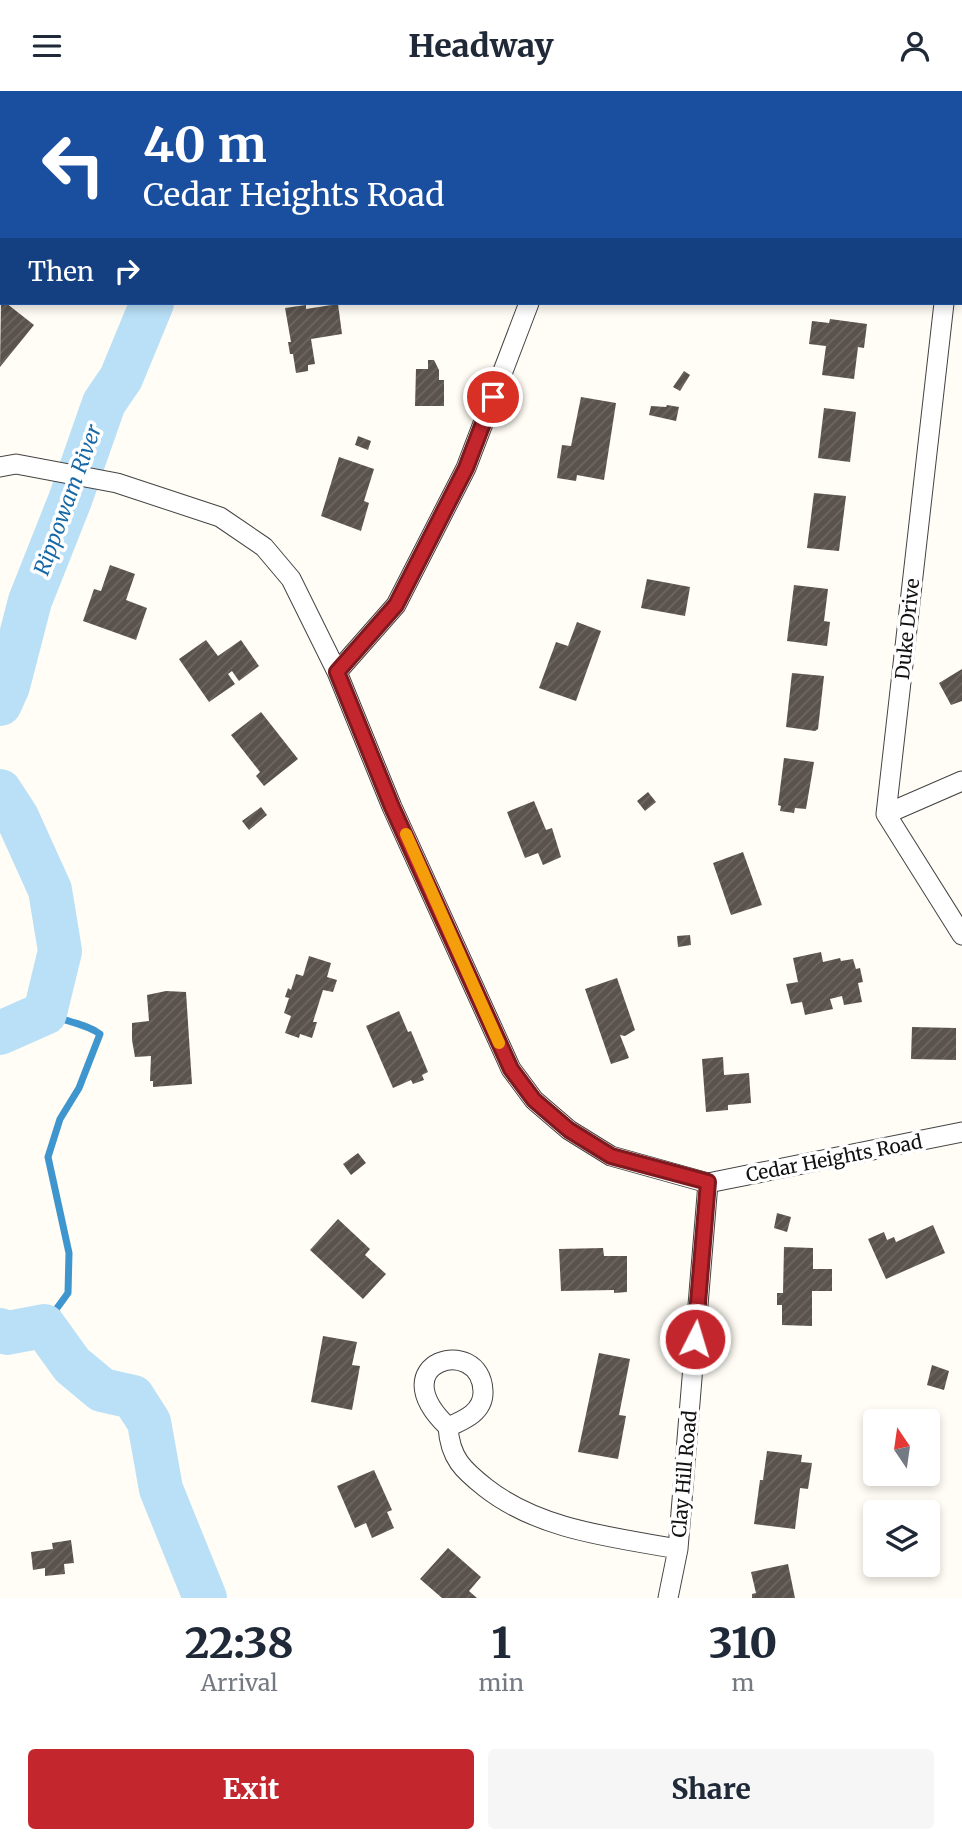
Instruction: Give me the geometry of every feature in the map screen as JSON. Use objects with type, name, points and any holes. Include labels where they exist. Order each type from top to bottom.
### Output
[{"type":"street","points":[[337,672],[396,605],[466,468],[528,305]]},
{"type":"street","name":"Duke Drive","points":[[886,814],[944,305]]},
{"type":"street","name":"Cedar Heights Road","points":[[8,465],[117,482],[220,517],[264,548],[290,579],[337,672],[392,807],[511,1069],[534,1100],[569,1130],[611,1156],[708,1182],[962,1132]]},
{"type":"street","points":[[962,781],[886,814],[962,935]]},
{"type":"street","name":"Clay Hill Road","points":[[668,1598],[678,1549],[708,1182]]},
{"type":"street","points":[[448,1427],[449,1444],[463,1470],[504,1501],[545,1521],[678,1549]]},
{"type":"building","points":[[1,305],[9,305],[34,325],[0,367]]},
{"type":"building","points":[[306,305],[306,309],[338,305],[342,334],[311,339],[315,364],[308,365],[308,371],[296,373],[293,354],[290,354],[288,342],[291,342],[285,308]]},
{"type":"building","points":[[830,319],[867,324],[864,348],[858,347],[854,379],[822,375],[826,346],[809,344],[812,321],[829,323]]},
{"type":"building","points":[[428,360],[434,360],[439,370],[439,380],[444,380],[444,406],[415,406],[416,369],[428,369]]},
{"type":"building","points":[[684,371],[690,375],[680,391],[673,387]]},
{"type":"building","points":[[581,397],[616,403],[604,480],[577,475],[576,481],[557,478],[562,445],[571,446]]},
{"type":"building","points":[[651,406],[679,407],[676,421],[649,415]]},
{"type":"building","points":[[824,408],[856,412],[850,462],[818,458]]},
{"type":"building","points":[[358,436],[371,441],[368,450],[355,445]]},
{"type":"building","points":[[339,457],[374,469],[364,501],[369,503],[361,531],[321,516]]},
{"type":"building","points":[[814,493],[846,496],[839,551],[807,548]]},
{"type":"building","points":[[110,565],[135,574],[126,600],[147,608],[136,640],[83,621],[94,589],[101,591]]},
{"type":"building","points":[[647,579],[690,587],[685,616],[641,608]]},
{"type":"building","points":[[794,585],[828,589],[824,621],[830,622],[827,646],[787,641]]},
{"type":"building","points":[[577,622],[601,631],[576,701],[539,688],[556,642],[568,646]]},
{"type":"building","points":[[206,640],[218,656],[241,640],[259,666],[239,681],[232,671],[228,674],[235,684],[209,702],[179,659]]},
{"type":"building","points":[[962,669],[962,701],[951,705],[939,683]]},
{"type":"building","points":[[792,673],[824,676],[818,729],[815,731],[786,727]]},
{"type":"building","points":[[261,712],[298,759],[264,786],[256,776],[260,772],[231,735]]},
{"type":"building","points":[[784,758],[814,762],[806,809],[795,808],[794,813],[780,811],[781,806],[778,805]]},
{"type":"building","points":[[648,792],[656,802],[645,811],[637,801]]},
{"type":"building","points":[[534,801],[546,830],[552,828],[561,857],[543,865],[538,853],[525,858],[507,812]]},
{"type":"building","points":[[261,807],[267,815],[249,830],[242,821]]},
{"type":"building","points":[[743,852],[762,905],[731,915],[713,863]]},
{"type":"building","points":[[690,935],[691,945],[678,947],[677,936]]},
{"type":"building","points":[[821,952],[823,962],[840,958],[841,961],[853,959],[856,969],[860,968],[863,982],[858,983],[862,1002],[844,1005],[842,996],[830,999],[833,1009],[805,1015],[802,1002],[791,1004],[786,984],[798,982],[793,958]]},
{"type":"building","points":[[309,956],[331,963],[327,977],[337,980],[333,992],[323,990],[313,1022],[317,1022],[312,1038],[300,1034],[299,1038],[285,1033],[291,1016],[284,1013],[289,998],[285,997],[288,988],[291,990],[296,974],[303,976]]},
{"type":"building","points":[[617,978],[635,1030],[625,1036],[620,1035],[629,1058],[611,1064],[585,989]]},
{"type":"building","points":[[166,991],[186,992],[192,1084],[153,1087],[153,1081],[150,1081],[151,1056],[135,1057],[132,1023],[149,1021],[147,995]]},
{"type":"building","points":[[399,1011],[408,1032],[411,1031],[428,1072],[422,1075],[424,1080],[413,1084],[411,1080],[393,1088],[366,1026]]},
{"type":"building","points":[[912,1027],[956,1028],[956,1060],[911,1059]]},
{"type":"building","points":[[723,1057],[724,1075],[749,1073],[751,1103],[728,1105],[728,1110],[706,1112],[702,1059]]},
{"type":"building","points":[[358,1153],[366,1163],[351,1175],[343,1164]]},
{"type":"building","points":[[777,1213],[791,1217],[787,1232],[774,1228]]},
{"type":"building","points":[[338,1219],[370,1249],[365,1255],[386,1274],[363,1299],[310,1250]]},
{"type":"building","points":[[933,1225],[945,1253],[886,1279],[868,1239],[884,1232],[887,1240],[894,1237],[896,1242]]},
{"type":"building","points":[[784,1247],[813,1248],[813,1269],[832,1269],[832,1291],[812,1291],[812,1326],[782,1325],[782,1305],[777,1305],[777,1293],[783,1293]]},
{"type":"building","points":[[603,1248],[604,1256],[627,1256],[627,1292],[561,1291],[559,1249]]},
{"type":"building","points":[[323,1336],[357,1342],[352,1365],[360,1366],[352,1410],[311,1402]]},
{"type":"building","points":[[599,1353],[630,1359],[619,1415],[626,1416],[618,1459],[578,1452]]},
{"type":"building","points":[[932,1365],[949,1371],[944,1390],[927,1385]]},
{"type":"building","points":[[767,1451],[802,1455],[801,1462],[812,1463],[808,1489],[800,1488],[795,1529],[754,1524]]},
{"type":"building","points":[[374,1470],[392,1510],[387,1512],[394,1528],[372,1538],[366,1523],[355,1528],[337,1486]]},
{"type":"building","points":[[71,1540],[74,1563],[64,1564],[65,1574],[45,1576],[45,1568],[33,1570],[31,1552],[53,1549],[52,1543]]},
{"type":"building","points":[[448,1548],[481,1577],[469,1591],[477,1598],[442,1598],[420,1579]]},
{"type":"building","points":[[788,1564],[795,1598],[752,1598],[752,1594],[756,1593],[751,1572]]},
{"type":"waterway","name":"Rippowam River","points":[[0,704],[8,686],[30,601],[70,500],[104,403],[121,378],[151,305]]},
{"type":"waterway","name":"Rippowam River","points":[[0,791],[17,817],[50,890],[60,951],[45,1013],[0,1033]]},
{"type":"waterway","name":"Rippowam River","points":[[44,1326],[68,1293],[69,1253],[48,1157],[60,1119],[79,1088],[100,1034],[88,1027],[45,1013]]},
{"type":"waterway","name":"Rippowam River","points":[[0,1330],[7,1333],[44,1326],[72,1365],[102,1390],[133,1397],[149,1422],[161,1489],[205,1598]]},
{"type":"slow traffic","points":[[406,834],[499,1043]]},
{"type":"route","points":[[493,397],[466,468],[396,605],[337,672],[392,807],[511,1069],[534,1100],[569,1130],[611,1156],[708,1182],[695,1339]]}]
